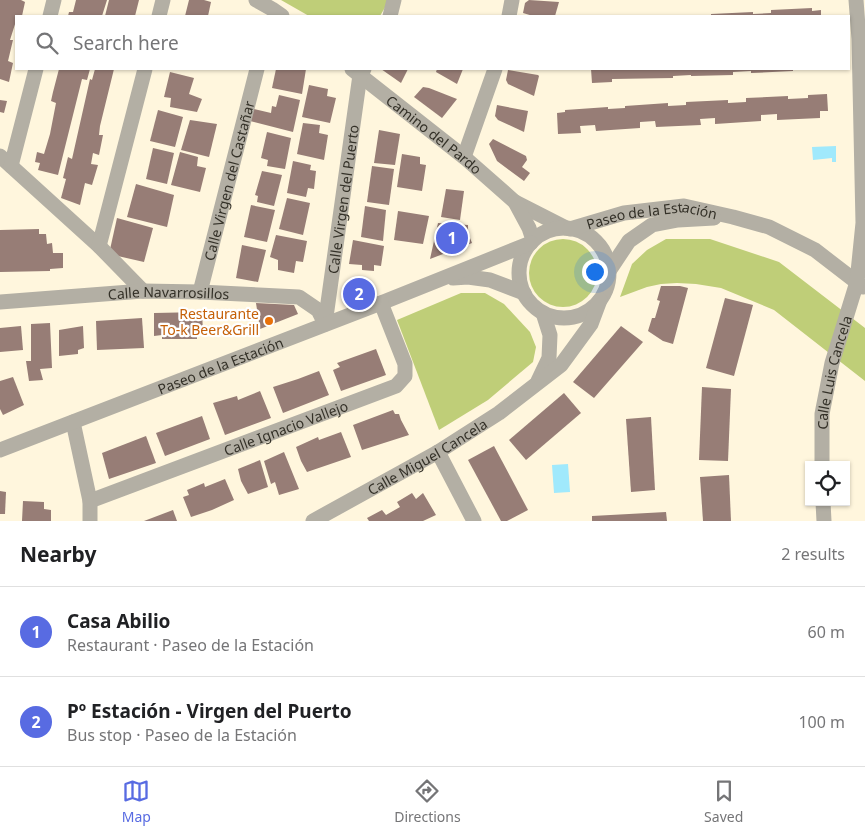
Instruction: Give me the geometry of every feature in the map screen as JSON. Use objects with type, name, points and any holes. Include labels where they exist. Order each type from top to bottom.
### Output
[{"type":"street","points":[[50,15],[54,0]]},
{"type":"street","points":[[159,15],[163,0]]},
{"type":"street","points":[[256,0],[275,14]]},
{"type":"street","points":[[390,15],[394,0]]},
{"type":"street","points":[[509,15],[512,0]]},
{"type":"street","name":"Calle Luis Cancela","points":[[822,461],[822,414],[832,363],[861,285],[863,223],[859,39],[856,0]]},
{"type":"street","points":[[36,70],[6,161],[99,246],[143,291]]},
{"type":"street","points":[[99,246],[145,70]]},
{"type":"street","name":"Calle Virgen del Castañar","points":[[200,292],[257,70]]},
{"type":"street","points":[[464,157],[495,70]]},
{"type":"street","name":"Camino del Pardo","points":[[359,71],[464,157],[515,202],[568,228]]},
{"type":"street","name":"Calle Virgen del Puerto","points":[[325,324],[359,71]]},
{"type":"street","name":"Camino del Pardo","points":[[515,202],[529,228],[532,241]]},
{"type":"street","name":"Paseo de la Estación","points":[[568,228],[624,213],[684,206],[769,227],[815,250],[861,285]]},
{"type":"street","name":"Paseo de la Estación","points":[[609,271],[630,241],[652,225],[678,220],[733,217]]},
{"type":"street","points":[[568,228],[589,236],[598,244],[604,254],[609,271],[606,289],[600,300],[591,309],[580,315],[567,318],[554,317],[542,313],[535,308],[524,293],[520,283],[520,262],[524,251],[532,241],[543,233],[554,229],[568,228]]},
{"type":"street","name":"Paseo de la Estación","points":[[0,450],[381,303],[532,241]]},
{"type":"street","name":"Paseo de la Estación","points":[[440,279],[468,278],[490,280],[524,293]]},
{"type":"street","name":"Calle Navarrosillos","points":[[0,302],[143,291],[299,297],[318,310],[325,324]]},
{"type":"street","name":"Calle Miguel Cancela","points":[[313,521],[438,452],[499,413],[561,365],[591,324],[600,300]]},
{"type":"street","name":"Calle Ignacio Vallejo","points":[[90,501],[396,386],[405,376],[405,364],[381,303]]},
{"type":"street","name":"Calle Miguel Cancela","points":[[536,384],[549,358],[550,335],[542,313]]},
{"type":"street","points":[[73,422],[90,501],[90,521]]},
{"type":"street","points":[[438,452],[474,521]]},
{"type":"street","points":[[823,506],[824,521]]},
{"type":"green space","points":[[281,0],[387,0],[387,4],[381,15],[307,15]]},
{"type":"green space","points":[[563,239],[576,242],[587,249],[594,260],[597,273],[594,286],[587,297],[576,304],[563,307],[550,304],[539,297],[532,286],[529,273],[532,260],[539,249],[550,242]]},
{"type":"green space","points":[[666,239],[710,239],[779,262],[865,328],[865,381],[774,310],[721,288],[696,284],[661,284],[620,297],[632,264],[647,250]]},
{"type":"green space","points":[[461,293],[485,293],[504,304],[530,332],[536,347],[533,362],[488,400],[439,430],[397,320]]},
{"type":"water","points":[[836,146],[836,162],[832,162],[832,158],[813,160],[812,147]]},
{"type":"water","points":[[568,464],[570,492],[554,493],[552,465]]},
{"type":"building","points":[[0,0],[21,0],[25,2],[22,15],[15,15],[15,24],[10,40],[13,40],[8,61],[13,63],[9,82],[0,79]]},
{"type":"building","points":[[76,0],[107,0],[102,15],[68,15],[69,12],[73,12]]},
{"type":"building","points":[[109,0],[139,0],[135,15],[105,15]]},
{"type":"building","points":[[189,0],[211,2],[208,15],[185,15]]},
{"type":"building","points":[[529,0],[559,2],[555,15],[530,15],[523,13],[525,3]]},
{"type":"building","points":[[812,8],[812,11],[821,10],[821,15],[711,15],[753,12],[753,14],[771,13],[771,10]]},
{"type":"building","points":[[59,70],[90,70],[87,80],[82,79],[58,175],[38,170],[40,163],[35,162],[37,152],[44,154],[50,134],[56,103],[51,101]]},
{"type":"building","points":[[95,70],[114,70],[100,126],[99,135],[103,135],[99,155],[93,153],[91,164],[98,165],[92,185],[85,183],[80,205],[61,198],[66,179],[63,178],[68,157],[72,159],[90,79],[92,80]]},
{"type":"building","points":[[276,70],[306,70],[302,94],[272,88]]},
{"type":"building","points":[[382,70],[408,70],[401,83]]},
{"type":"building","points":[[437,70],[463,70],[457,84],[436,72]]},
{"type":"building","points":[[508,70],[539,76],[534,96],[508,84],[506,80]]},
{"type":"building","points":[[591,70],[793,70],[751,73],[751,71],[733,72],[733,75],[673,76],[673,78],[612,79],[612,82],[592,83]]},
{"type":"building","points":[[170,72],[194,78],[189,94],[202,99],[197,112],[170,107],[171,98],[164,97]]},
{"type":"building","points":[[309,85],[328,89],[327,96],[336,98],[330,123],[302,117]]},
{"type":"building","points":[[423,87],[457,99],[442,118],[414,97]]},
{"type":"building","points":[[827,94],[828,111],[820,111],[820,118],[777,120],[777,114],[761,115],[761,121],[715,124],[715,118],[700,119],[701,125],[656,127],[655,121],[640,122],[640,128],[596,131],[595,125],[580,126],[581,133],[558,134],[557,113],[565,112],[565,110],[608,107],[608,109],[625,108],[625,106],[668,103],[668,106],[686,105],[686,102],[728,100],[728,103],[746,102],[746,98],[788,96],[788,99],[808,98],[808,95]]},
{"type":"building","points":[[279,95],[300,100],[293,132],[250,121],[254,109],[271,113],[272,106],[276,107]]},
{"type":"building","points":[[0,100],[7,101],[4,113],[0,112]]},
{"type":"building","points":[[497,105],[528,111],[524,132],[498,120],[495,116]]},
{"type":"building","points":[[158,110],[183,117],[175,147],[150,141]]},
{"type":"building","points":[[190,120],[217,124],[209,157],[181,150]]},
{"type":"building","points":[[303,123],[320,125],[319,133],[328,135],[324,160],[297,154]]},
{"type":"building","points":[[379,130],[400,134],[395,165],[374,163]]},
{"type":"building","points":[[267,132],[291,138],[285,169],[267,166],[268,160],[261,158]]},
{"type":"building","points":[[493,139],[526,156],[527,160],[522,167],[530,173],[524,181],[497,161],[489,144]]},
{"type":"building","points":[[153,148],[174,153],[167,184],[146,179]]},
{"type":"building","points":[[180,152],[198,157],[197,166],[206,168],[200,192],[171,185]]},
{"type":"building","points":[[402,154],[420,157],[420,164],[426,165],[422,191],[397,187]]},
{"type":"building","points":[[293,161],[311,165],[310,170],[316,171],[314,189],[308,188],[306,197],[287,193]]},
{"type":"building","points":[[372,166],[394,169],[389,205],[367,202]]},
{"type":"building","points":[[262,171],[282,175],[274,206],[257,202],[258,196],[255,195]]},
{"type":"building","points":[[136,184],[174,195],[167,227],[127,217]]},
{"type":"building","points":[[446,189],[464,191],[460,220],[441,217]]},
{"type":"building","points":[[287,198],[310,203],[303,235],[279,229]]},
{"type":"building","points":[[251,205],[275,210],[267,242],[244,237]]},
{"type":"building","points":[[365,206],[386,210],[383,241],[361,237]]},
{"type":"building","points":[[398,211],[429,216],[423,244],[394,240]]},
{"type":"building","points":[[117,218],[153,228],[144,262],[109,254]]},
{"type":"building","points":[[438,223],[468,225],[468,233],[472,243],[430,259]]},
{"type":"building","points":[[39,229],[39,234],[46,234],[47,244],[52,243],[53,253],[63,253],[63,268],[50,269],[50,271],[0,272],[0,230]]},
{"type":"building","points":[[276,235],[307,241],[303,262],[296,261],[294,273],[278,270],[278,260],[270,257]]},
{"type":"building","points":[[353,240],[384,246],[381,266],[374,265],[374,271],[362,270],[362,265],[349,264]]},
{"type":"building","points":[[242,245],[266,250],[258,282],[236,278]]},
{"type":"building","points":[[661,286],[688,288],[673,344],[663,341],[648,331],[652,318],[655,318],[660,301],[657,300]]},
{"type":"building","points":[[725,298],[753,305],[734,376],[706,368]]},
{"type":"building","name":"Restaurante To-k Beer&Grill","points":[[256,303],[294,305],[298,314],[260,329]]},
{"type":"building","points":[[202,312],[203,332],[197,332],[197,339],[162,339],[162,335],[154,336],[154,313]]},
{"type":"building","points":[[142,318],[144,348],[97,350],[96,321]]},
{"type":"building","points":[[50,323],[52,368],[40,369],[43,380],[29,381],[26,361],[31,361],[31,324]]},
{"type":"building","points":[[21,326],[23,350],[0,352],[0,328]]},
{"type":"building","points":[[83,326],[84,348],[78,350],[78,354],[59,356],[59,330]]},
{"type":"building","points":[[621,326],[643,342],[594,398],[573,382]]},
{"type":"building","points":[[376,349],[386,375],[341,391],[333,370],[340,367],[337,363]]},
{"type":"building","points":[[319,371],[329,395],[283,413],[273,387]]},
{"type":"building","points":[[13,377],[24,405],[3,415],[0,409],[0,381]]},
{"type":"building","points":[[702,387],[731,389],[728,461],[699,460]]},
{"type":"building","points":[[260,391],[271,418],[225,435],[213,403],[237,396],[238,400]]},
{"type":"building","points":[[564,393],[581,413],[526,460],[509,440]]},
{"type":"building","points":[[393,410],[395,414],[399,414],[409,435],[362,450],[353,425]]},
{"type":"building","points":[[202,416],[210,439],[165,456],[156,433]]},
{"type":"building","points":[[651,417],[655,490],[631,492],[626,419]]},
{"type":"building","points":[[341,432],[351,457],[307,472],[296,447],[318,437],[319,440]]},
{"type":"building","points":[[146,436],[156,463],[109,479],[102,453]]},
{"type":"building","points":[[494,446],[528,510],[507,521],[501,521],[468,460]]},
{"type":"building","points":[[284,452],[299,489],[279,495],[275,482],[271,484],[264,461]]},
{"type":"building","points":[[260,460],[268,487],[248,494],[241,481],[238,469]]},
{"type":"building","points":[[729,475],[731,521],[703,521],[700,477]]},
{"type":"building","points":[[225,479],[234,500],[191,517],[183,497],[189,495],[187,490],[204,483],[205,487]]},
{"type":"building","points":[[0,491],[6,492],[5,514],[0,514]]},
{"type":"building","points":[[412,493],[416,499],[423,493],[436,515],[423,521],[369,521],[367,518],[382,510],[386,515],[400,507],[397,502]]},
{"type":"building","points":[[23,501],[44,502],[44,509],[51,510],[51,521],[22,521]]},
{"type":"building","points":[[173,510],[177,521],[144,521]]},
{"type":"building","points":[[666,512],[667,521],[592,521],[592,516]]},
{"type":"place","name":"Casa Abilio","points":[[452,238]]},
{"type":"place","name":"Pº Estación - Virgen del Puerto","points":[[359,294]]},
{"type":"place","name":"Restaurante To-k Beer&Grill","points":[[269,321]]}]
